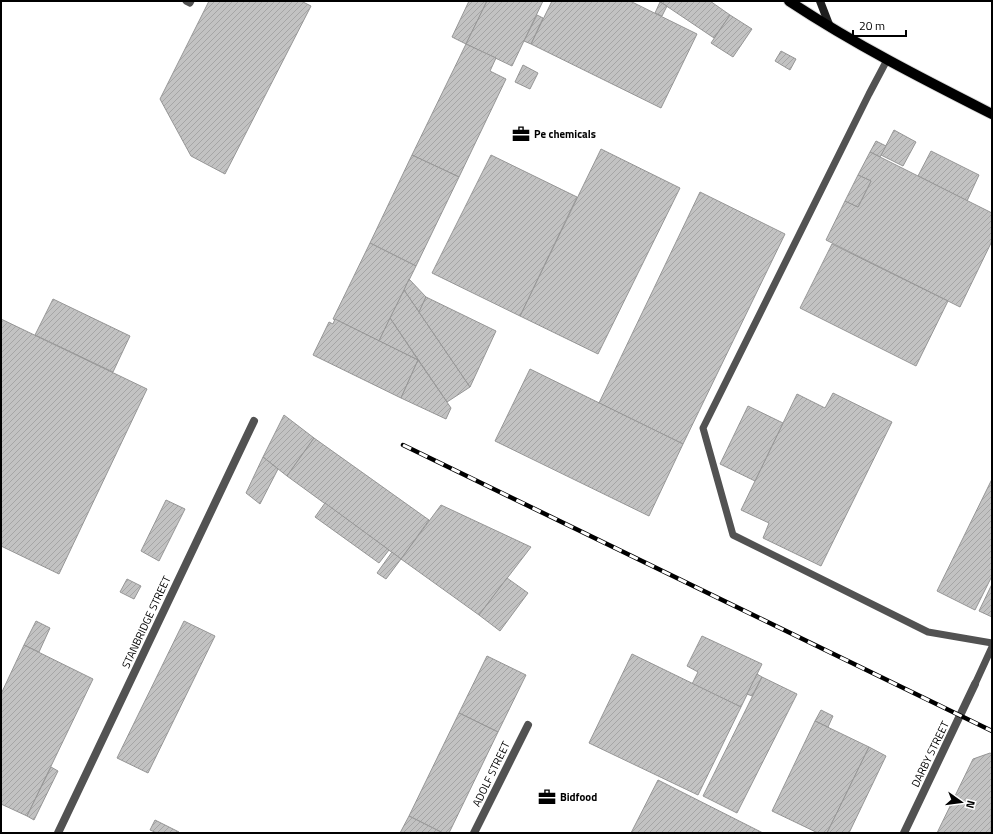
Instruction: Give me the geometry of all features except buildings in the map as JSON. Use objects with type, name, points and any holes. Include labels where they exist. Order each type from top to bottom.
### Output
[{"type":"main road","points":[[790,1],[830,27],[887,60],[992,114]]},
{"type":"main road","points":[[820,1],[830,27]]},
{"type":"street","name":"STANBRIDGE STREET","points":[[58,833],[254,421]]},
{"type":"street","name":"DARBY STREET","points":[[904,833],[975,684]]},
{"type":"street","name":"ADOLF STREET","points":[[474,833],[528,725]]},
{"type":"lane","points":[[186,1],[190,3],[192,1]]},
{"type":"lane","points":[[887,60],[703,428],[733,535],[928,632],[992,643]]},
{"type":"lane","points":[[975,684],[992,647]]},
{"type":"railway","points":[[403,445],[992,731]]},
{"type":"place","name":"Pe chemicals","points":[[521,134]]},
{"type":"place","name":"Bidfood","points":[[547,797]]}]
